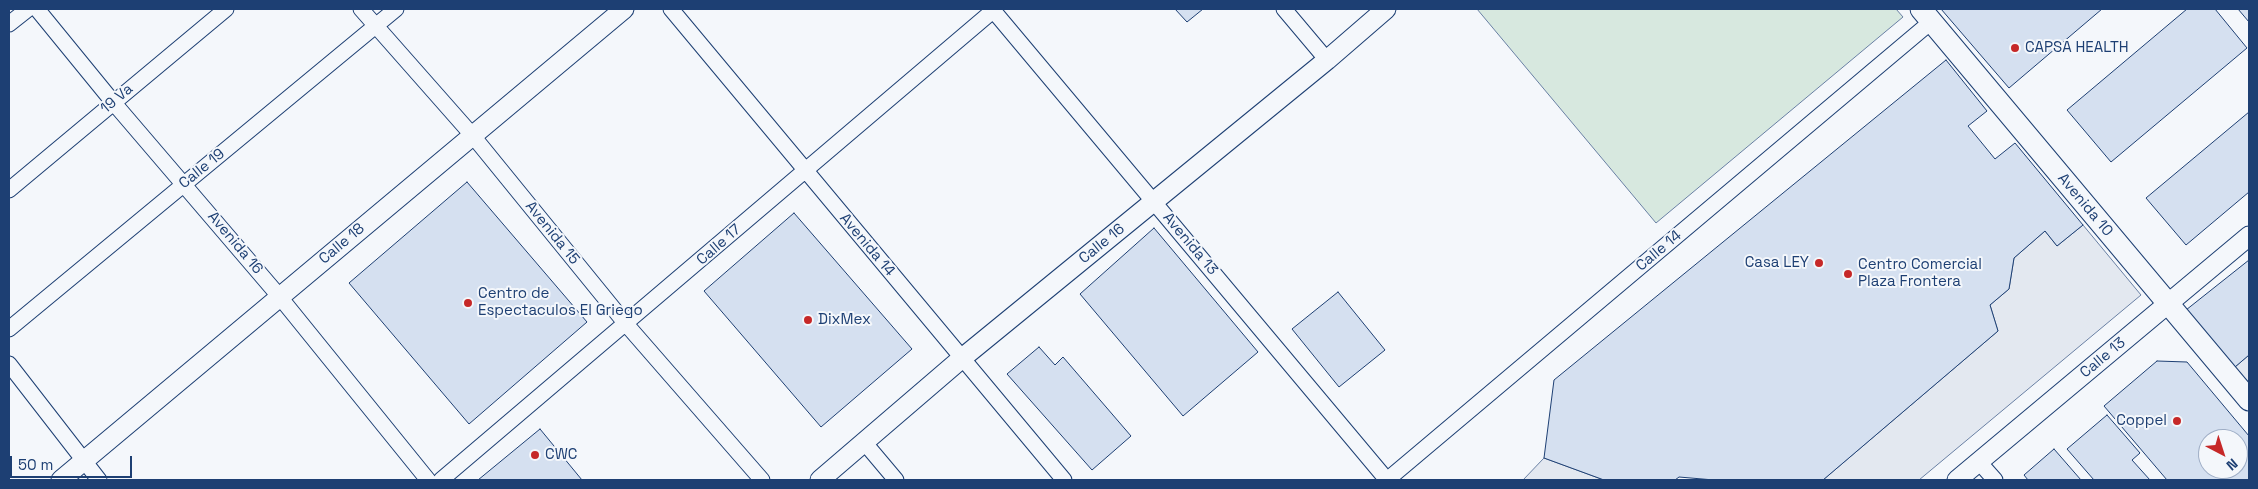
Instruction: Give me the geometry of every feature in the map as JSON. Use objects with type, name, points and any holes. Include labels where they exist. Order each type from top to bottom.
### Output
[{"type":"main road","name":"Avenida 10","points":[[1926,15],[2249,400]]},
{"type":"street","points":[[9,24],[28,9]]},
{"type":"street","name":"Avenida 16","points":[[37,9],[113,102],[279,296],[428,480]]},
{"type":"street","name":"19 Va","points":[[9,190],[226,9]]},
{"type":"street","name":"Avenida 15","points":[[361,9],[473,136],[626,324],[762,480]]},
{"type":"street","name":"Calle 19","points":[[9,329],[396,9]]},
{"type":"street","name":"Calle 18","points":[[60,480],[624,9]]},
{"type":"street","name":"Avenida 14","points":[[671,9],[961,359],[1064,480]]},
{"type":"street","name":"Calle 17","points":[[441,480],[994,9]]},
{"type":"street","name":"Avenida 13","points":[[994,9],[1387,480]]},
{"type":"street","points":[[1284,9],[1326,60]]},
{"type":"street","name":"Calle 16","points":[[820,480],[961,359],[1386,9]]},
{"type":"street","name":"Calle 14","points":[[1387,480],[1926,15]]},
{"type":"street","name":"Calle 13","points":[[1957,480],[2249,236]]},
{"type":"street","points":[[9,364],[99,480]]},
{"type":"street","points":[[864,442],[896,480]]},
{"type":"street","points":[[1979,462],[1995,480]]},
{"type":"shaded area","points":[[1477,9],[1896,9],[1903,17],[1656,223]]},
{"type":"shaded area","points":[[2083,225],[2141,295],[1919,480],[1823,480],[1998,331],[1990,305],[2009,289],[2014,258],[2045,231],[2057,246]]},
{"type":"shaded area","points":[[2249,355],[2249,383],[2235,367]]},
{"type":"shaded area","points":[[1544,458],[1604,480],[1523,480]]},
{"type":"building","points":[[1175,9],[1203,9],[1187,22]]},
{"type":"building","name":"CAPSA HEALTH","points":[[1941,9],[2102,9],[2009,88]]},
{"type":"building","points":[[2187,9],[2215,9],[2247,48],[2111,162],[2067,110]]},
{"type":"building","points":[[2238,9],[2249,9],[2249,22]]},
{"type":"building","name":"Centro Comercial Plaza Frontera","points":[[1946,60],[1987,111],[1968,126],[1995,159],[2015,143],[2083,225],[2057,246],[2045,231],[2014,258],[2009,289],[1990,305],[1998,331],[1823,480],[1714,480],[1679,477],[1675,480],[1604,480],[1544,458],[1554,380]]},
{"type":"building","points":[[2249,112],[2249,192],[2186,245],[2146,198]]},
{"type":"building","name":"Centro de Espectaculos El Griego","points":[[467,182],[587,322],[469,424],[349,283]]},
{"type":"building","name":"DixMex","points":[[794,213],[912,349],[821,427],[704,291]]},
{"type":"building","points":[[1154,228],[1258,352],[1183,416],[1080,294]]},
{"type":"building","points":[[2249,260],[2249,355],[2235,367],[2186,310]]},
{"type":"building","points":[[1338,292],[1385,350],[1339,387],[1292,329]]},
{"type":"building","points":[[1039,347],[1055,365],[1063,357],[1131,436],[1092,470],[1007,374]]},
{"type":"building","name":"Coppel","points":[[2157,361],[2187,362],[2243,429],[2198,429],[2198,479],[2248,479],[2248,435],[2249,480],[2167,480],[2104,406]]},
{"type":"building","points":[[2107,415],[2140,453],[2132,460],[2150,480],[2094,480],[2067,449]]},
{"type":"building","name":"CWC","points":[[540,429],[582,480],[478,480]]},
{"type":"building","points":[[2054,449],[2081,480],[2028,480],[2024,475]]},
{"type":"place","name":"CAPSA HEALTH","points":[[2015,48]]},
{"type":"place","name":"Casa LEY","points":[[1819,263]]},
{"type":"place","name":"Centro Comercial Plaza Frontera","points":[[1848,274]]},
{"type":"place","name":"Centro de Espectaculos El Griego","points":[[468,303]]},
{"type":"place","name":"DixMex","points":[[808,320]]},
{"type":"place","name":"Coppel","points":[[2177,421]]},
{"type":"place","name":"CWC","points":[[535,455]]}]
